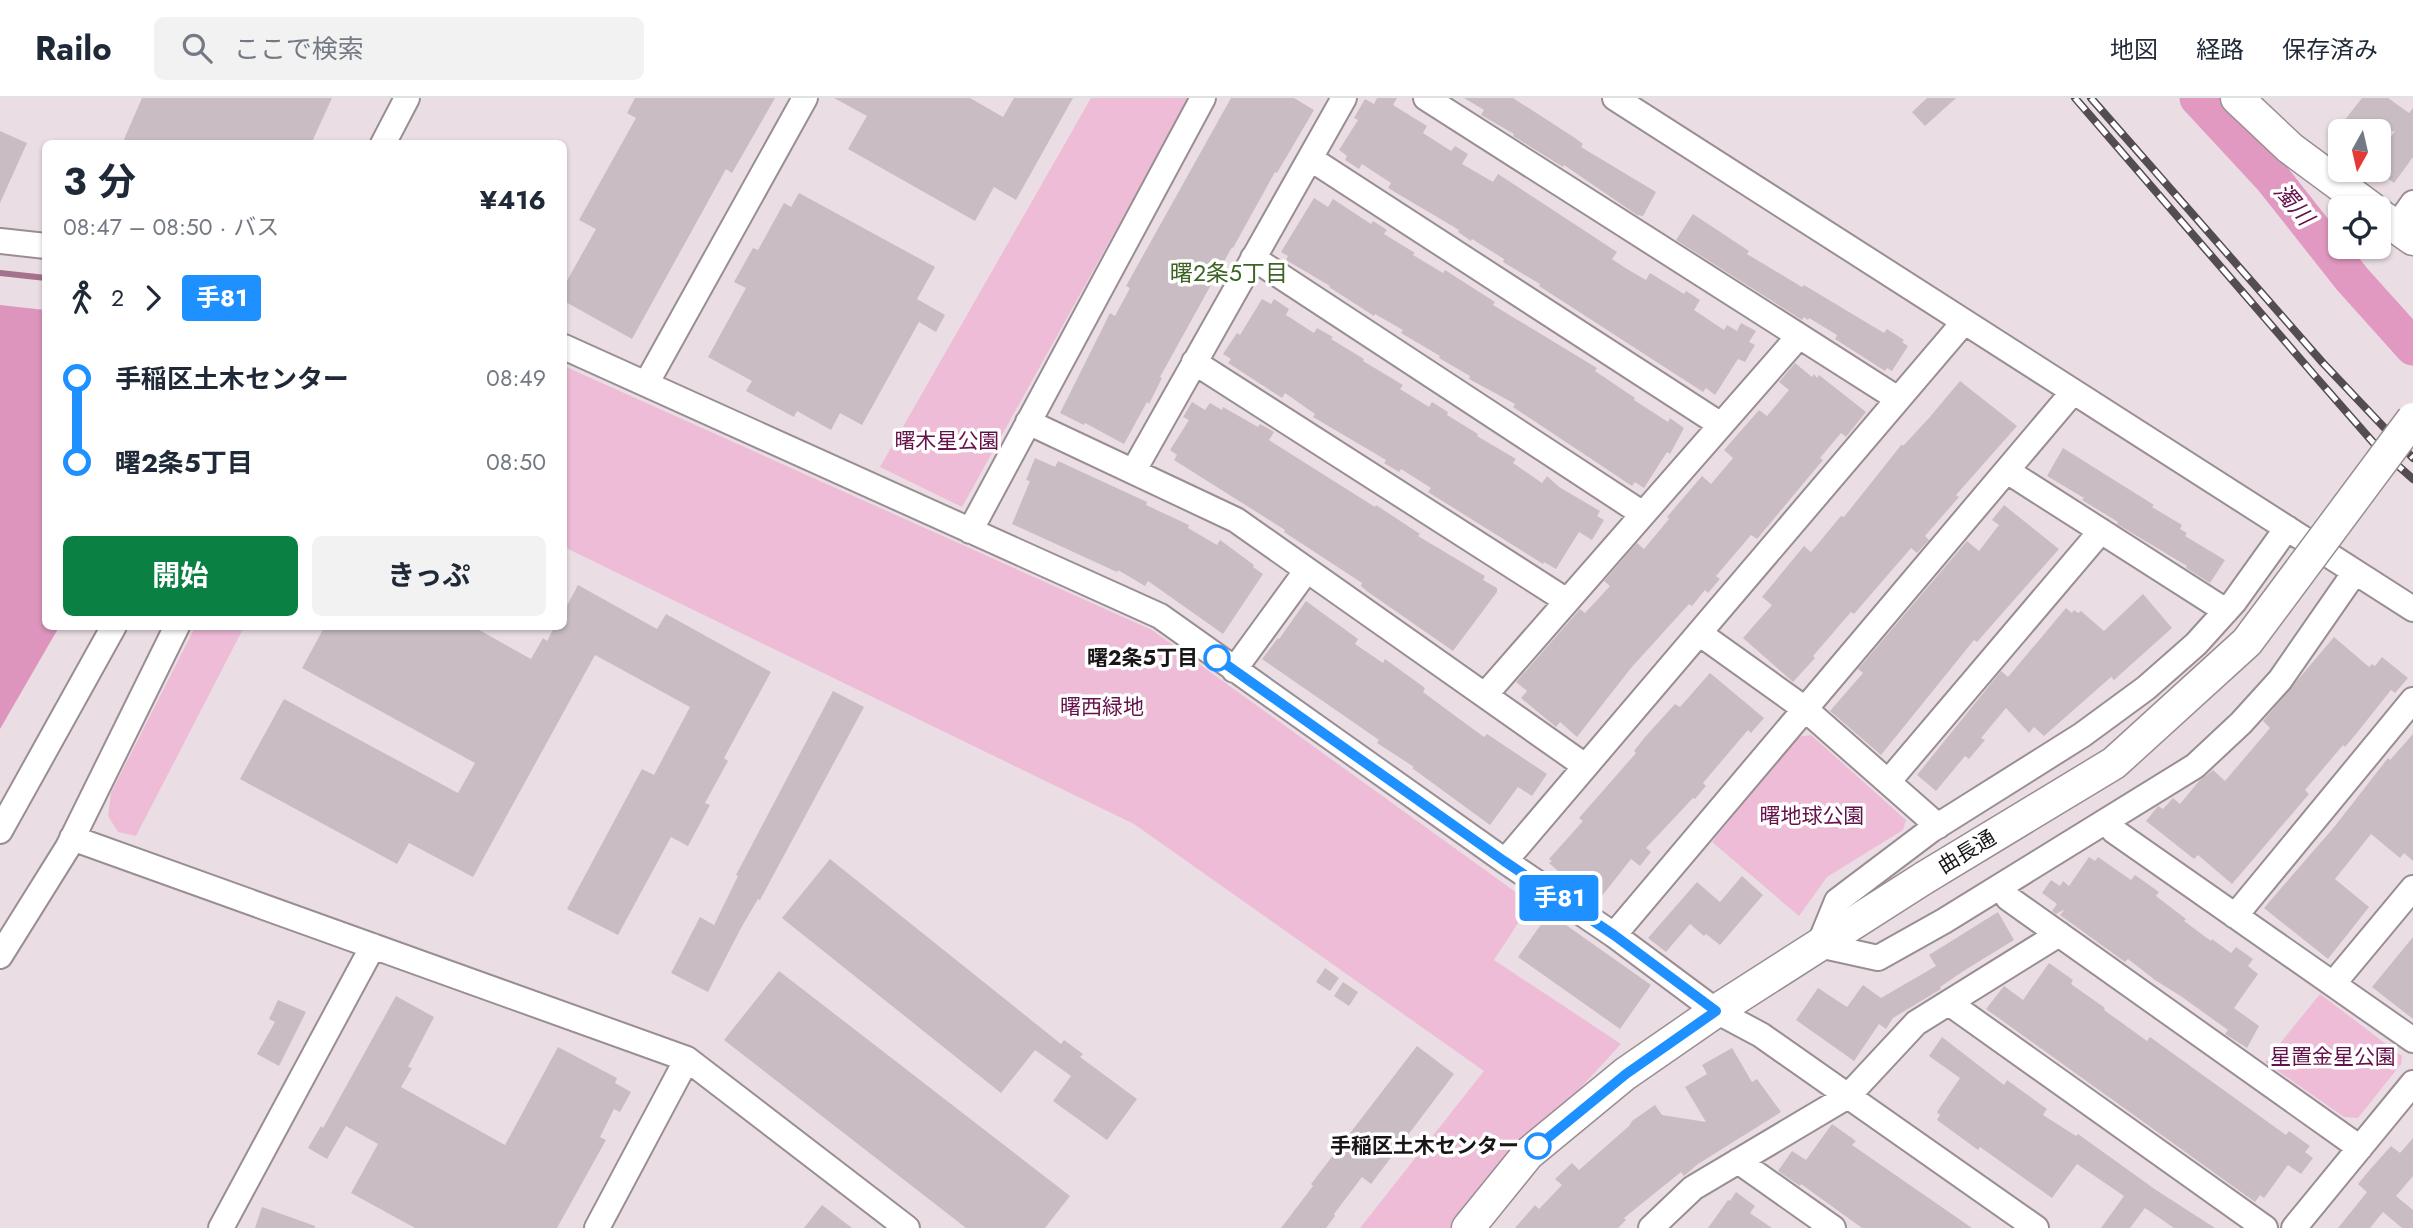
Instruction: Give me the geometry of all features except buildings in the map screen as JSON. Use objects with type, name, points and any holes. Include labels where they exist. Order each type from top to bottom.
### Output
[{"type":"street","points":[[385,140],[407,98]]},
{"type":"street","points":[[646,384],[805,98]]},
{"type":"street","points":[[970,531],[1203,98]]},
{"type":"street","points":[[1134,470],[1343,98]]},
{"type":"street","points":[[1426,98],[1898,399]]},
{"type":"street","points":[[1615,98],[2413,609]]},
{"type":"street","points":[[2237,98],[2290,148],[2355,196]]},
{"type":"street","points":[[1311,159],[1721,425]]},
{"type":"street","points":[[0,241],[42,246]]},
{"type":"street","points":[[1252,258],[1643,514]]},
{"type":"street","points":[[1504,861],[1964,322]]},
{"type":"street","points":[[1485,695],[1799,336]]},
{"type":"street","points":[[567,347],[1160,616],[1504,861],[1614,935],[1716,1011],[1761,1035],[2036,1228]]},
{"type":"street","points":[[1194,362],[1567,601]]},
{"type":"street","points":[[1614,935],[2073,392]]},
{"type":"street","name":"曲長通","points":[[1468,1228],[1528,1154],[1626,1074],[1716,1011],[1924,878],[2114,763],[2247,642],[2413,419]]},
{"type":"street","points":[[1028,422],[1236,520],[1586,766]]},
{"type":"street","points":[[2007,471],[2226,611]]},
{"type":"street","points":[[2287,528],[2226,611],[2196,644],[2146,688],[2081,735],[1938,826],[1837,901],[1819,945],[1878,958],[2002,886],[2195,766],[2241,723],[2280,680],[2355,572]]},
{"type":"street","points":[[1888,782],[2101,531]]},
{"type":"street","points":[[1234,670],[1307,570]]},
{"type":"street","points":[[0,831],[112,630]]},
{"type":"street","points":[[0,956],[72,838],[175,630]]},
{"type":"street","points":[[1699,633],[1805,709],[1938,826]]},
{"type":"street","points":[[2235,916],[2413,700]]},
{"type":"street","points":[[2107,821],[2114,831],[2413,1041]]},
{"type":"street","points":[[72,838],[687,1059],[907,1228]]},
{"type":"street","points":[[2002,886],[2008,898],[2360,1147]]},
{"type":"street","points":[[2333,984],[2413,888]]},
{"type":"street","points":[[1651,1228],[1693,1188],[1848,1096],[1916,1023],[2059,934]]},
{"type":"street","points":[[221,1228],[373,946]]},
{"type":"street","points":[[1949,1003],[2265,1228]]},
{"type":"street","points":[[597,1228],[687,1059]]},
{"type":"street","points":[[2294,1228],[2413,1083]]},
{"type":"street","points":[[1738,1161],[1833,1228]]},
{"type":"green space","name":"曙木星公園","points":[[1091,98],[1189,98],[962,507],[880,467]]},
{"type":"green space","name":"曙西緑地","points":[[567,367],[1152,630],[1531,903],[1494,960],[1621,1044],[1451,1228],[1360,1228],[1484,1071],[1134,824],[567,548]]},
{"type":"green space","points":[[193,630],[242,630],[136,836],[118,832],[108,816],[111,793]]},
{"type":"green space","name":"曙地球公園","points":[[1811,735],[1906,820],[1903,830],[1827,877],[1799,916],[1712,842],[1797,737]]},
{"type":"green space","name":"星置金星公園","points":[[2320,994],[2402,1056],[2401,1064],[2358,1118],[2344,1117],[2265,1062]]},
{"type":"shaded area","points":[[0,305],[42,310],[42,630],[57,630],[0,729]]},
{"type":"waterway","name":"濁川","points":[[2198,98],[2273,179],[2352,279],[2413,347]]},
{"type":"waterway","points":[[0,273],[42,278]]},
{"type":"railway","points":[[2075,98],[2378,448],[2413,479]]},
{"type":"railway","points":[[2091,98],[2323,363],[2413,458]]},
{"type":"bus line","name":"手81","points":[[1217,658],[1504,861],[1614,935],[1716,1011],[1626,1074],[1538,1146]]},
{"type":"place","name":"曙2条5丁目","points":[[1217,658]]},
{"type":"place","name":"手稲区土木センター","points":[[1538,1146]]},
{"type":"district","name":"曙2条5丁目","points":[[1229,273]]}]
